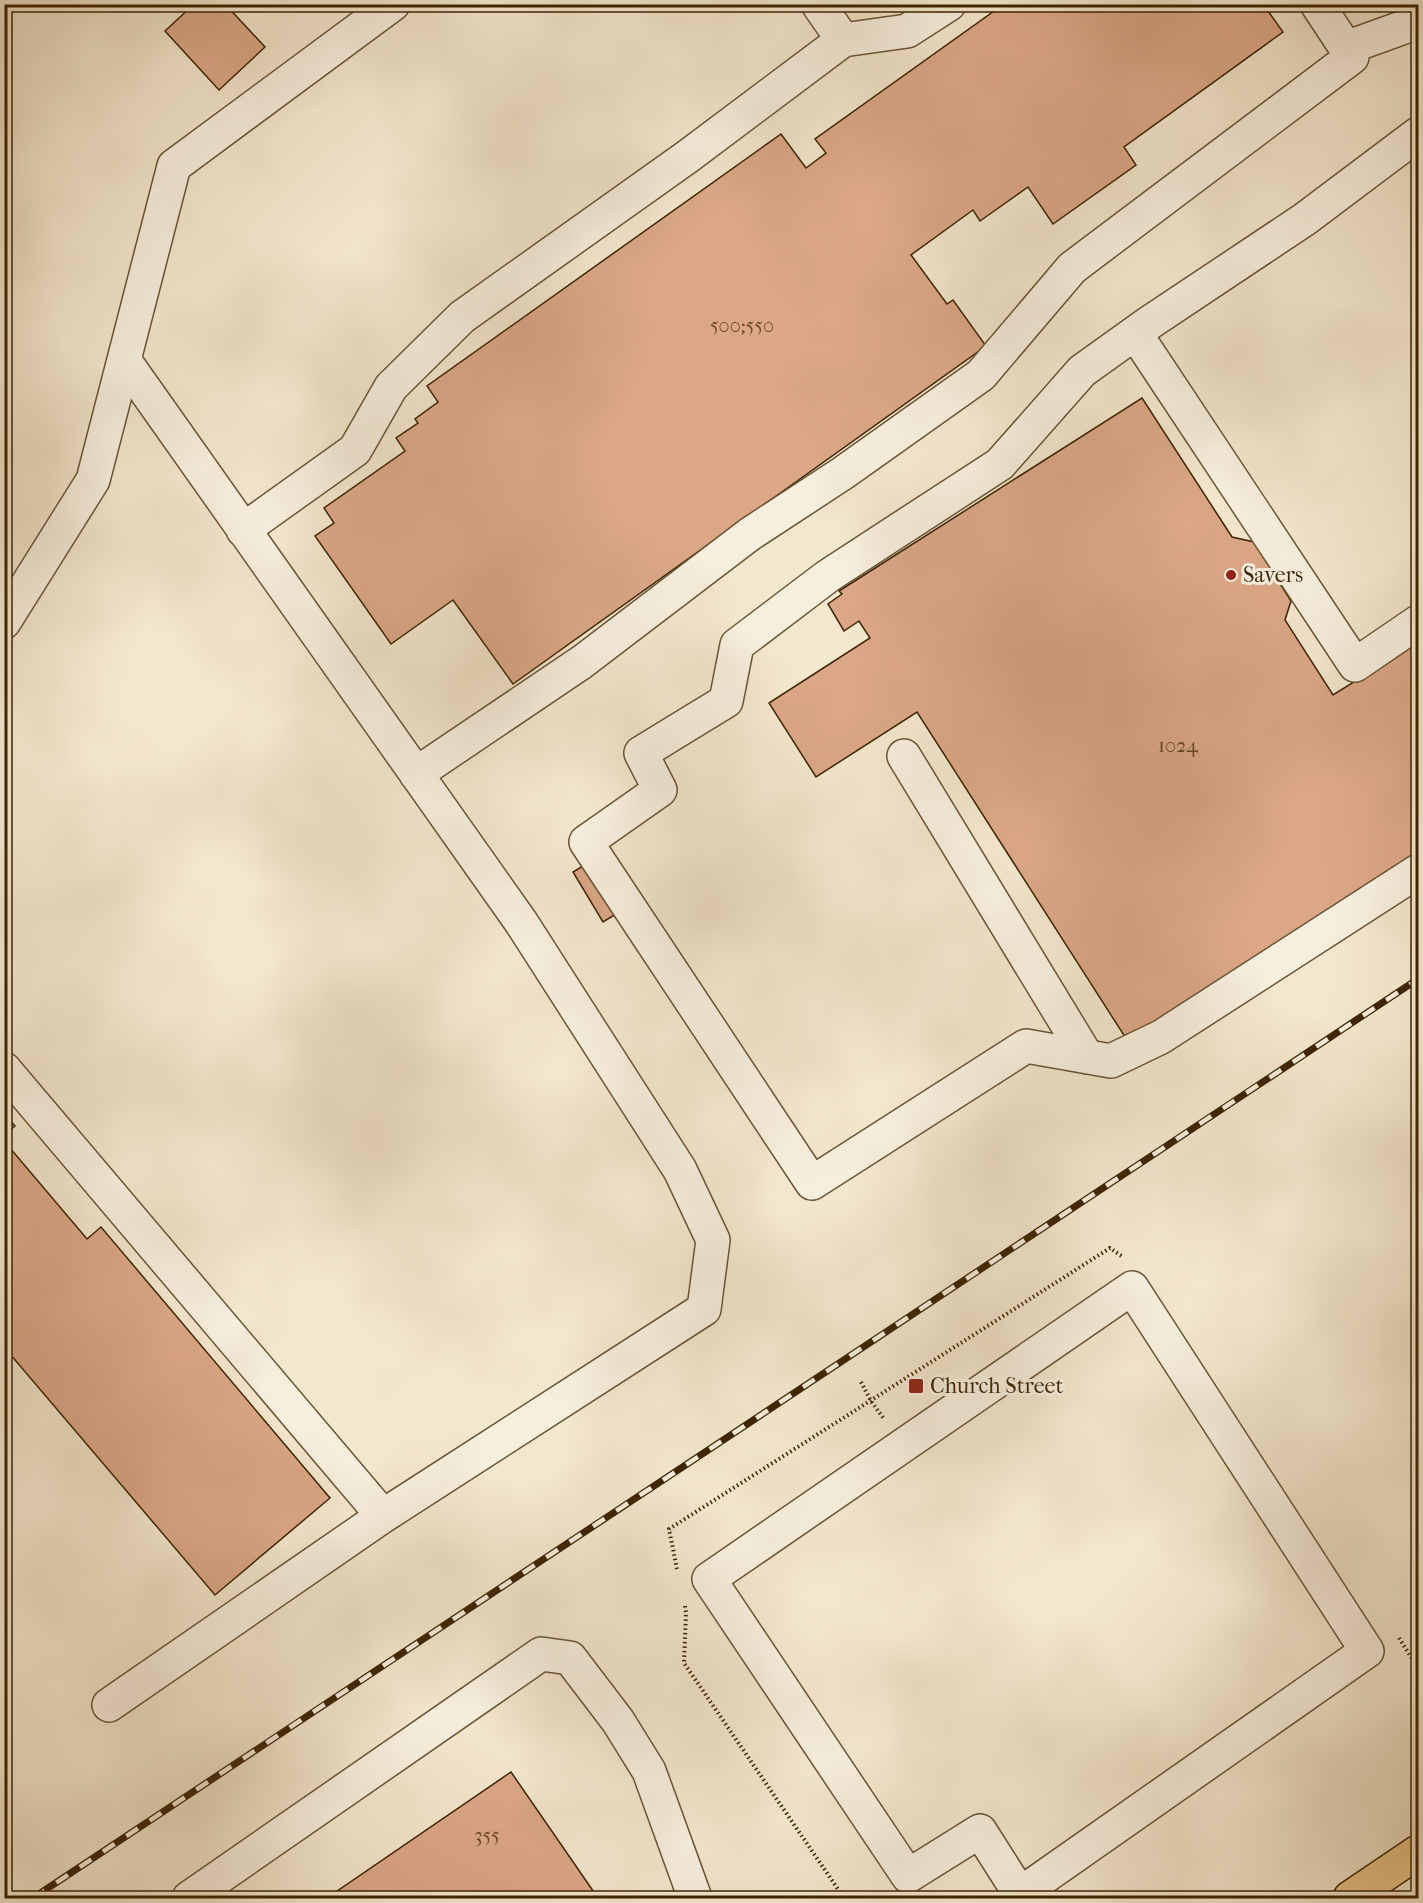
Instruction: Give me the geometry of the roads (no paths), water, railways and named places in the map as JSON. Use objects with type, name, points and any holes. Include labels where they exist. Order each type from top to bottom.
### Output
[{"type":"main road","points":[[1351,1898],[1419,1852]]},
{"type":"lane","points":[[4,622],[93,480],[174,166],[393,4]]},
{"type":"lane","points":[[818,4],[843,40]]},
{"type":"lane","points":[[416,774],[582,662],[750,534],[843,474],[981,375],[1072,268],[1352,57],[1317,4]]},
{"type":"lane","points":[[243,530],[355,450],[390,387],[462,317],[687,157],[843,40],[907,31],[934,8]]},
{"type":"lane","points":[[1346,48],[1419,22]]},
{"type":"lane","points":[[1419,134],[1305,219],[1082,371],[1000,464],[828,576],[737,645],[726,701],[640,753],[660,790],[586,842],[812,1183],[1026,1047],[1111,1061],[1161,1037],[1419,871]]},
{"type":"lane","points":[[1135,333],[1355,665],[1419,622]]},
{"type":"lane","points":[[109,1706],[383,1516],[704,1309],[713,1240],[680,1170],[521,922],[124,360]]},
{"type":"lane","points":[[904,756],[1087,1057]]},
{"type":"lane","points":[[4,1069],[383,1516]]},
{"type":"lane","points":[[1130,1275],[1366,1651],[1076,1855],[1028,1897],[980,1831],[908,1876],[709,1579],[904,1445],[1130,1275]]},
{"type":"lane","points":[[189,1899],[541,1654],[570,1658],[618,1721],[649,1771],[695,1899]]},
{"type":"railway","points":[[33,1898],[1418,979]]},
{"type":"place","name":"Savers","points":[[1231,575]]},
{"type":"place","name":"Church Street","points":[[916,1386]]}]
